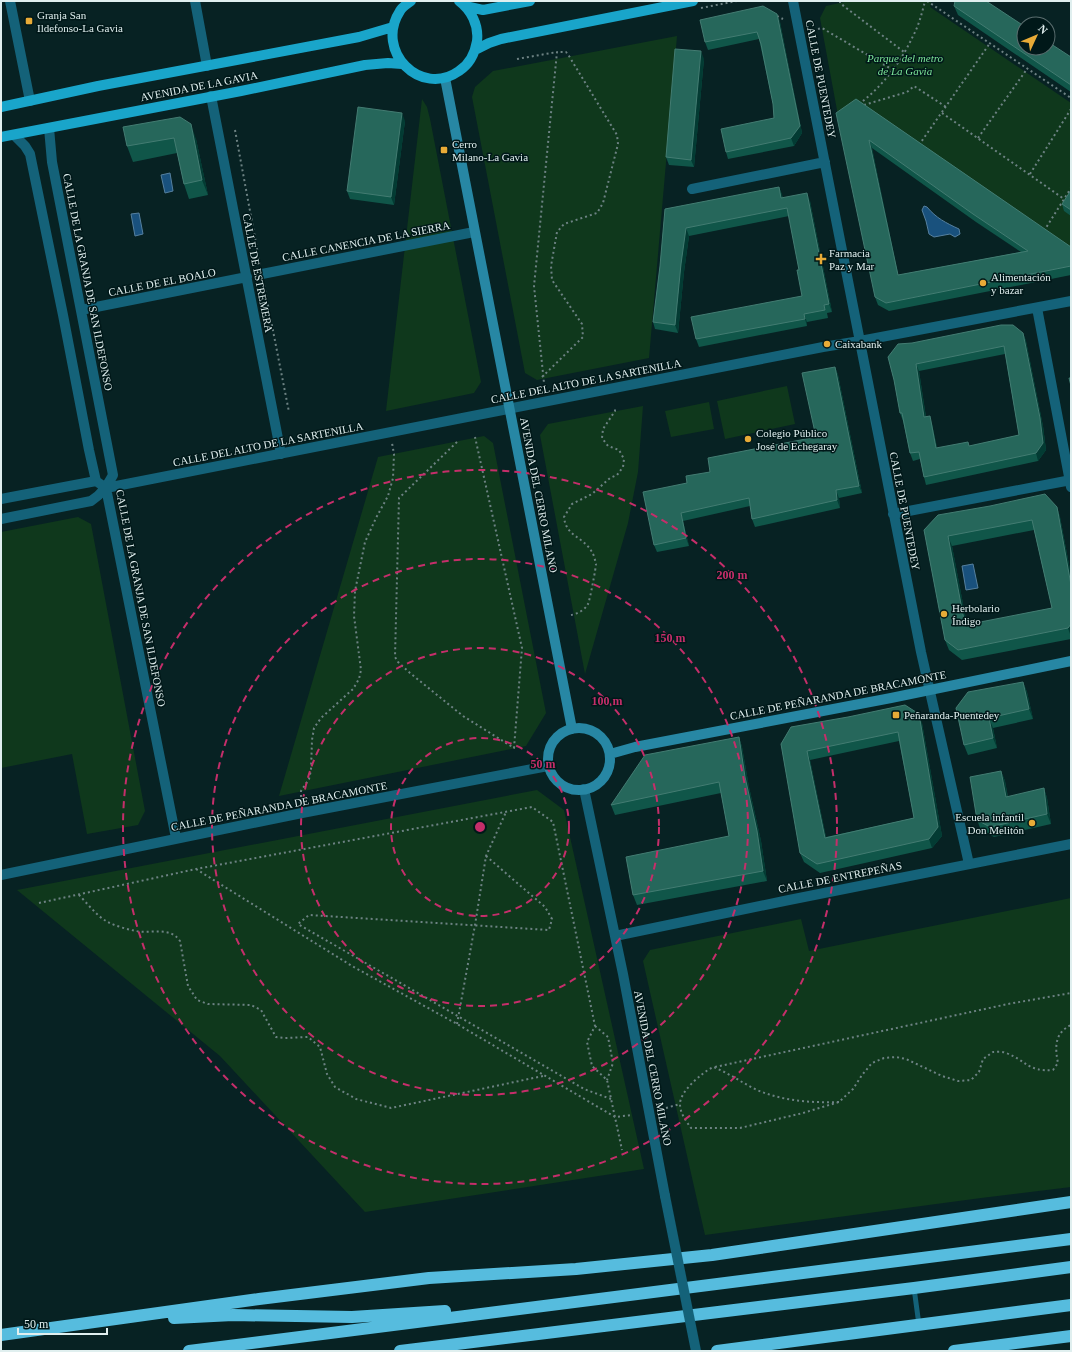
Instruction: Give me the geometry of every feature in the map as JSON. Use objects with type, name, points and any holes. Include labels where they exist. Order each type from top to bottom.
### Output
[{"type":"highway","points":[[1,1335],[260,1299],[429,1278],[576,1269],[712,1255],[1071,1202]]},
{"type":"highway","points":[[189,1351],[1071,1238]]},
{"type":"highway","points":[[400,1351],[914,1288],[1071,1267]]},
{"type":"highway","points":[[83,1324],[233,1315],[352,1317],[576,1302]]},
{"type":"highway","points":[[717,1351],[1071,1305]]},
{"type":"highway","points":[[954,1351],[1071,1336]]},
{"type":"main road","points":[[411,1],[400,11],[393,27],[392,40],[395,53],[402,64],[414,74],[430,79],[445,78],[455,74],[464,68],[471,60],[476,50],[478,35],[474,19],[462,3]]},
{"type":"main road","points":[[462,3],[483,10],[530,1]]},
{"type":"main road","points":[[476,50],[501,39],[693,1]]},
{"type":"main road","name":"AVENIDA DE LA GAVIA","points":[[1,107],[98,86],[359,37],[393,27]]},
{"type":"main road","name":"AVENIDA DE LA GAVIA","points":[[1,137],[242,91],[365,65],[388,63],[402,64]]},
{"type":"main road","name":"AVENIDA DEL CERRO MILANO","points":[[445,78],[572,729]]},
{"type":"main road","name":"CALLE DE PEÑARANDA DE BRACAMONTE","points":[[610,754],[642,746],[1071,661]]},
{"type":"main road","points":[[582,728],[592,730],[601,736],[607,744],[610,754],[608,770],[604,777],[592,787],[584,789],[574,790],[564,787],[556,781],[548,766],[548,756],[551,745],[564,732],[572,729],[582,728]]},
{"type":"street","points":[[10,1],[30,101]]},
{"type":"street","points":[[195,1],[207,66]]},
{"type":"street","name":"CALLE DE PUENTEDEY","points":[[793,1],[893,514],[929,690],[969,864]]},
{"type":"street","name":"CALLE DE ESTREMERA","points":[[212,96],[281,454]]},
{"type":"street","name":"CALLE DE LA GRANJA DE SAN ILDEFONSO","points":[[49,128],[52,162],[113,475],[106,488],[176,838]]},
{"type":"street","points":[[14,135],[26,146],[30,154],[96,481],[106,488]]},
{"type":"street","points":[[692,190],[825,162]]},
{"type":"street","name":"CALLE CANENCIA DE LA SIERRA","points":[[262,274],[474,232]]},
{"type":"street","name":"CALLE DE EL BOALO","points":[[82,310],[247,277]]},
{"type":"street","name":"CALLE DEL ALTO DE LA SARTENILLA","points":[[1,519],[91,501],[99,496],[106,488],[823,347],[1071,301]]},
{"type":"street","points":[[893,514],[1070,482],[1037,308]]},
{"type":"street","points":[[1,499],[96,481]]},
{"type":"street","name":"CALLE DE PEÑARANDA DE BRACAMONTE","points":[[1,875],[176,838],[548,766]]},
{"type":"street","name":"AVENIDA DEL CERRO MILANO","points":[[584,789],[615,936],[696,1351]]},
{"type":"street","name":"CALLE DE ENTREPEÑAS","points":[[615,936],[1071,844]]},
{"type":"lane","points":[[914,1288],[919,1325]]},
{"type":"path","points":[[840,1],[840,3],[845,7],[904,52]]},
{"type":"path","points":[[946,107],[914,86],[907,92],[859,106],[893,70],[914,36],[926,1],[1071,98]]},
{"type":"path","points":[[772,12],[783,19]]},
{"type":"path","points":[[818,29],[822,28],[893,70]]},
{"type":"path","points":[[918,146],[990,43]]},
{"type":"path","points":[[544,383],[542,377],[534,286],[557,52]]},
{"type":"path","points":[[517,59],[557,52],[566,52],[617,135],[618,144],[603,204],[597,213],[564,224],[557,232],[551,266],[552,280],[582,324],[583,336],[542,377]]},
{"type":"path","points":[[978,138],[1027,68]]},
{"type":"path","points":[[1030,174],[1071,109]]},
{"type":"path","points":[[942,113],[1064,198]]},
{"type":"path","points":[[1044,231],[1071,188]]},
{"type":"path","points":[[571,615],[582,611],[588,604],[596,564],[592,552],[586,543],[572,535],[565,525],[564,517],[572,504],[592,494],[610,478],[617,475],[623,467],[624,459],[619,450],[608,446],[602,438],[603,429],[615,409]]},
{"type":"path","points":[[302,813],[301,791],[309,779],[311,770],[314,728],[321,718],[352,689],[359,679],[361,670],[354,616],[355,591],[366,542],[376,518],[388,496],[393,478],[394,454],[389,432]]},
{"type":"path","points":[[457,442],[399,498],[395,657],[398,662],[410,673],[463,716],[514,748],[522,648],[475,437]]},
{"type":"path","points":[[39,903],[196,870],[532,807],[553,822],[595,1026],[608,1037],[613,1063],[607,1080],[622,1150]]},
{"type":"path","points":[[457,1024],[486,856],[506,812]]},
{"type":"path","points":[[486,856],[545,907],[552,918],[549,930],[309,915],[298,924],[584,1089],[611,1099]]},
{"type":"path","points":[[196,870],[352,966],[457,1024],[615,1118],[632,1115]]},
{"type":"path","points":[[79,895],[105,920],[138,931],[170,932],[176,935],[180,941],[188,986],[197,1000],[208,1004],[251,1005],[261,1010],[276,1037],[308,1037],[320,1048],[327,1074],[335,1087],[356,1099],[391,1108],[543,1076]]},
{"type":"path","points":[[1071,993],[1001,1005],[713,1067],[703,1072],[685,1092],[680,1104],[684,1119],[691,1128],[740,1128],[803,1113],[839,1102],[853,1089],[862,1074],[872,1063],[884,1058],[896,1057],[906,1059],[942,1076],[958,1081],[971,1080],[979,1072],[983,1059],[993,1052],[1005,1052],[1030,1068],[1043,1071],[1053,1070],[1058,1064],[1056,1043],[1063,1029],[1071,1025]]},
{"type":"path","points":[[595,1026],[587,1042],[592,1066],[607,1080]]},
{"type":"path","points":[[713,1067],[757,1090],[777,1097],[815,1103],[839,1102]]},
{"type":"path","points":[[666,1108],[680,1104]]},
{"type":"green space","name":"Parque del metro de La Gavia","points":[[849,1],[931,1],[930,7],[1071,103],[1071,252],[839,121],[820,18],[826,6]]},
{"type":"green space","points":[[677,36],[649,358],[537,380],[525,373],[472,97],[475,87],[493,71]]},
{"type":"green space","points":[[422,99],[427,107],[430,119],[481,382],[474,393],[386,411]]},
{"type":"green space","points":[[787,386],[795,424],[725,439],[717,401]]},
{"type":"green space","points":[[709,402],[714,429],[671,437],[665,411]]},
{"type":"green space","points":[[643,406],[638,472],[628,523],[585,674],[540,435],[548,424]]},
{"type":"green space","points":[[484,436],[493,443],[546,713],[526,746],[279,796],[378,457]]},
{"type":"green space","points":[[78,517],[91,524],[145,811],[138,825],[87,834],[72,754],[1,768],[1,532]]},
{"type":"green space","points":[[537,790],[564,810],[644,1169],[365,1212],[220,1056],[17,890]]},
{"type":"green space","points":[[1071,898],[1071,1187],[705,1235],[643,961],[650,950],[801,919],[809,951]]},
{"type":"water","points":[[170,173],[173,191],[165,193],[161,175]]},
{"type":"water","points":[[924,206],[942,220],[959,229],[960,234],[955,237],[950,234],[934,237],[929,234],[922,210]]},
{"type":"water","points":[[139,213],[143,234],[135,236],[131,214]]},
{"type":"water","points":[[973,564],[978,588],[966,590],[962,566]]},
{"type":"building","points":[[955,1],[986,1],[1016,21],[1016,48],[954,6]]},
{"type":"building","points":[[763,6],[777,14],[800,126],[791,138],[726,152],[721,129],[774,118],[773,104],[761,44],[757,32],[705,42],[700,20]]},
{"type":"building","points":[[1056,47],[1071,57],[1071,85],[1028,56],[1056,56]]},
{"type":"building","points":[[675,49],[701,51],[691,160],[666,157]]},
{"type":"building","points":[[856,99],[1071,247],[1071,266],[886,303],[875,297],[836,113]],"holes":[[[869,140],[1028,251],[898,275]]]},
{"type":"building","points":[[358,107],[402,113],[391,197],[347,191]]},
{"type":"building","points":[[180,117],[191,124],[202,180],[184,184],[174,138],[127,146],[123,127]]},
{"type":"building","points":[[779,187],[781,198],[807,193],[829,304],[824,305],[825,310],[804,314],[805,319],[696,339],[691,317],[802,296],[797,270],[799,270],[787,208],[686,228],[675,325],[653,322],[665,209]]},
{"type":"building","points":[[1071,190],[1071,210],[1062,204]]},
{"type":"building","points":[[1001,325],[1013,325],[1023,333],[1040,418],[1043,443],[1036,453],[924,477],[919,452],[910,453],[888,357],[898,344],[912,343]],"holes":[[[1004,346],[1019,435],[969,446],[968,442],[936,448],[930,416],[924,417],[916,364]]]},
{"type":"building","points":[[835,367],[859,486],[836,490],[837,500],[752,519],[749,498],[681,513],[686,538],[654,545],[643,492],[687,483],[686,476],[710,472],[708,458],[816,437],[802,373]]},
{"type":"building","points":[[1045,494],[1057,507],[1071,585],[1071,624],[1068,628],[958,650],[945,640],[924,530],[938,515]],"holes":[[[1032,520],[1052,608],[965,625],[948,536]]]},
{"type":"building","points":[[1023,682],[1029,709],[989,718],[993,738],[964,745],[956,708],[968,692]]},
{"type":"building","points":[[905,705],[919,714],[938,827],[929,839],[817,864],[800,853],[781,744],[791,727]],"holes":[[[898,732],[914,818],[825,838],[807,751]]]},
{"type":"building","points":[[739,737],[763,871],[633,895],[626,857],[729,836],[719,782],[611,805],[645,755]]},
{"type":"building","points":[[1001,771],[1006,797],[1044,788],[1047,814],[990,827],[977,820],[970,777]]},
{"type":"place","name":"Granja San Ildefonso-La Gavia","points":[[29,21]]},
{"type":"place","name":"Cerro Milano-La Gavia","points":[[444,150]]},
{"type":"place","name":"Farmacia Paz y Mar","points":[[821,259]]},
{"type":"place","name":"Alimentación y bazar","points":[[983,283]]},
{"type":"place","name":"Caixabank","points":[[827,344]]},
{"type":"place","name":"Colegio Público José de Echegaray","points":[[748,439]]},
{"type":"place","name":"Herbolario Índigo","points":[[944,614]]},
{"type":"place","name":"Peñaranda-Puentedey","points":[[896,715]]},
{"type":"place","name":"Escuela infantil Don Melitón","points":[[1032,823]]}]
